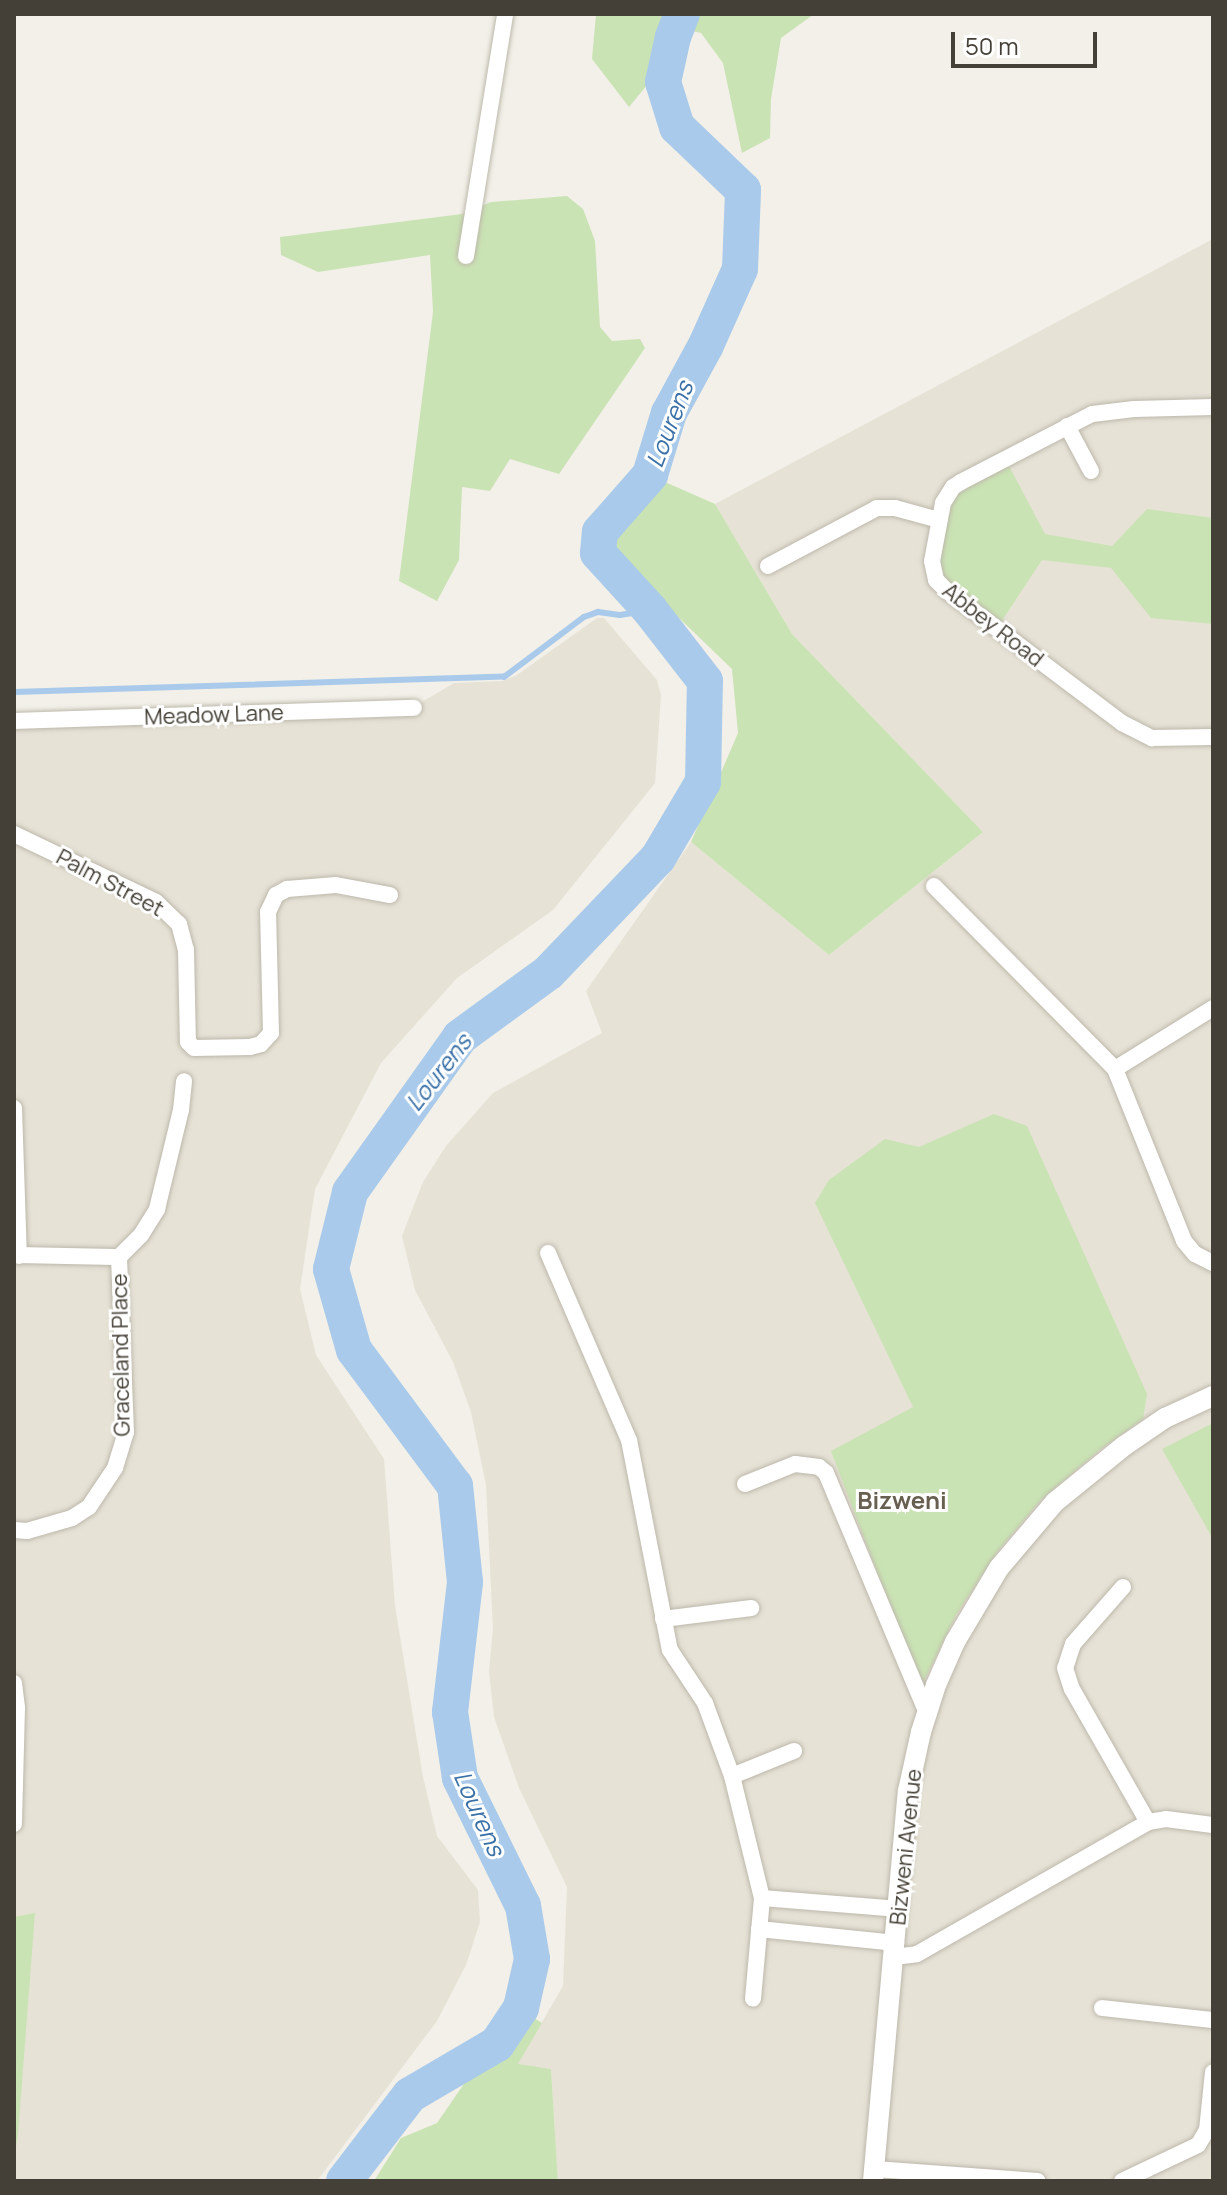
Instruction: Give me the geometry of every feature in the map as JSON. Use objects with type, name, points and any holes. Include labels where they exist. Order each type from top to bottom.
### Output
[{"type":"street","points":[[466,256],[505,14]]},
{"type":"street","name":"Abbey Road","points":[[1213,407],[1104,411],[1067,426],[953,487],[939,520],[932,561],[936,580],[947,591],[1137,733],[1169,740],[1213,737]]},
{"type":"street","points":[[1067,426],[1091,471]]},
{"type":"street","points":[[768,566],[877,508],[895,508],[939,520]]},
{"type":"street","name":"Meadow Lane","points":[[14,721],[414,708]]},
{"type":"street","name":"Palm Street","points":[[14,834],[156,902],[179,924],[186,950],[190,1046],[250,1047],[261,1044],[271,1033],[268,912],[276,895],[287,889],[336,885],[390,895]]},
{"type":"street","points":[[934,886],[1115,1069],[1184,1241],[1195,1254],[1213,1263]]},
{"type":"street","points":[[1115,1069],[1213,1008]]},
{"type":"street","name":"Graceland Place","points":[[14,1108],[17,1256],[119,1257],[141,1235],[157,1209],[181,1110],[184,1081]]},
{"type":"street","points":[[548,1253],[629,1440],[663,1619],[676,1663],[705,1703],[732,1776],[762,1898],[753,1999]]},
{"type":"street","name":"Graceland Place","points":[[14,1530],[27,1531],[72,1518],[89,1507],[115,1468],[126,1432],[119,1257]]},
{"type":"street","name":"Bizweni Avenue","points":[[874,2175],[900,1909],[908,1791],[927,1713],[955,1642],[999,1568],[1055,1502],[1124,1446],[1165,1418],[1213,1396]]},
{"type":"street","points":[[745,1484],[795,1464],[819,1467],[826,1473],[927,1713]]},
{"type":"street","points":[[1123,1587],[1073,1644],[1065,1668],[1072,1689],[1148,1822]]},
{"type":"street","points":[[663,1619],[751,1608]]},
{"type":"street","points":[[14,1683],[17,1708],[14,1824]]},
{"type":"street","points":[[732,1776],[794,1751]]},
{"type":"street","points":[[759,1929],[917,1954],[1148,1822],[1166,1819],[1213,1825]]},
{"type":"street","points":[[762,1898],[900,1909]]},
{"type":"street","points":[[1102,2008],[1213,2020]]},
{"type":"street","points":[[1122,2181],[1198,2145],[1207,2130],[1213,2072]]},
{"type":"street","points":[[874,2175],[925,2172],[1038,2181]]},
{"type":"shaded area","points":[[1213,239],[1213,2181],[558,2181],[551,2069],[517,2065],[563,1986],[567,1887],[519,1788],[494,1717],[489,1671],[493,1629],[486,1485],[471,1412],[453,1362],[415,1290],[402,1236],[423,1182],[446,1146],[493,1093],[602,1033],[586,991],[691,842],[829,955],[983,832],[792,634],[715,504]]},
{"type":"shaded area","points":[[597,618],[604,618],[657,680],[661,695],[655,783],[553,910],[457,978],[381,1063],[315,1189],[300,1289],[316,1355],[384,1459],[395,1606],[423,1777],[437,1836],[478,1890],[480,1922],[466,1965],[437,2021],[317,2181],[14,2181],[14,720],[415,706],[454,683],[503,681],[517,675]]},
{"type":"green space","points":[[596,14],[814,14],[781,38],[771,99],[770,138],[742,153],[723,63],[701,33],[660,24],[656,74],[629,107],[592,59]]},
{"type":"green space","points":[[567,196],[583,209],[595,241],[600,327],[612,341],[640,339],[645,348],[559,474],[510,459],[490,491],[462,487],[459,560],[437,601],[399,581],[433,312],[430,255],[318,272],[281,255],[280,237],[462,214],[491,202]]},
{"type":"green space","points":[[1009,466],[1045,534],[1112,546],[1147,509],[1213,518],[1213,624],[1151,618],[1111,568],[1042,560],[1001,622],[946,581],[938,564],[949,507],[958,493]]},
{"type":"green space","points":[[665,482],[715,504],[792,634],[983,832],[829,955],[691,842],[738,733],[732,669],[623,564],[609,545],[634,507]]},
{"type":"green space","points":[[994,1114],[1027,1126],[1147,1394],[1143,1419],[1098,1451],[1040,1501],[997,1552],[956,1615],[924,1681],[918,1679],[831,1451],[913,1407],[815,1203],[829,1180],[885,1139],[919,1147]]},
{"type":"green space","points":[[1213,1423],[1213,1539],[1162,1449]]},
{"type":"green space","points":[[35,1913],[18,2135],[14,2158],[14,1917]]},
{"type":"green space","points":[[523,2011],[542,2023],[518,2064],[551,2069],[558,2181],[374,2181],[401,2138],[437,2123],[468,2078],[501,2050]]},
{"type":"waterway","name":"Lourens","points":[[344,2181],[410,2095],[497,2044],[521,2008],[532,1959],[523,1906],[460,1778],[450,1712],[465,1582],[455,1486],[354,1350],[331,1269],[350,1192],[460,1037],[549,972],[658,858],[703,782],[705,681],[650,610],[598,553],[600,532],[650,475],[669,413],[706,345],[740,269],[743,190],[677,127],[663,82],[673,37],[682,14]]},
{"type":"waterway","points":[[14,692],[504,677],[584,617],[598,612],[620,615],[650,610]]},
{"type":"district","name":"Bizweni","points":[[902,1500]]}]
